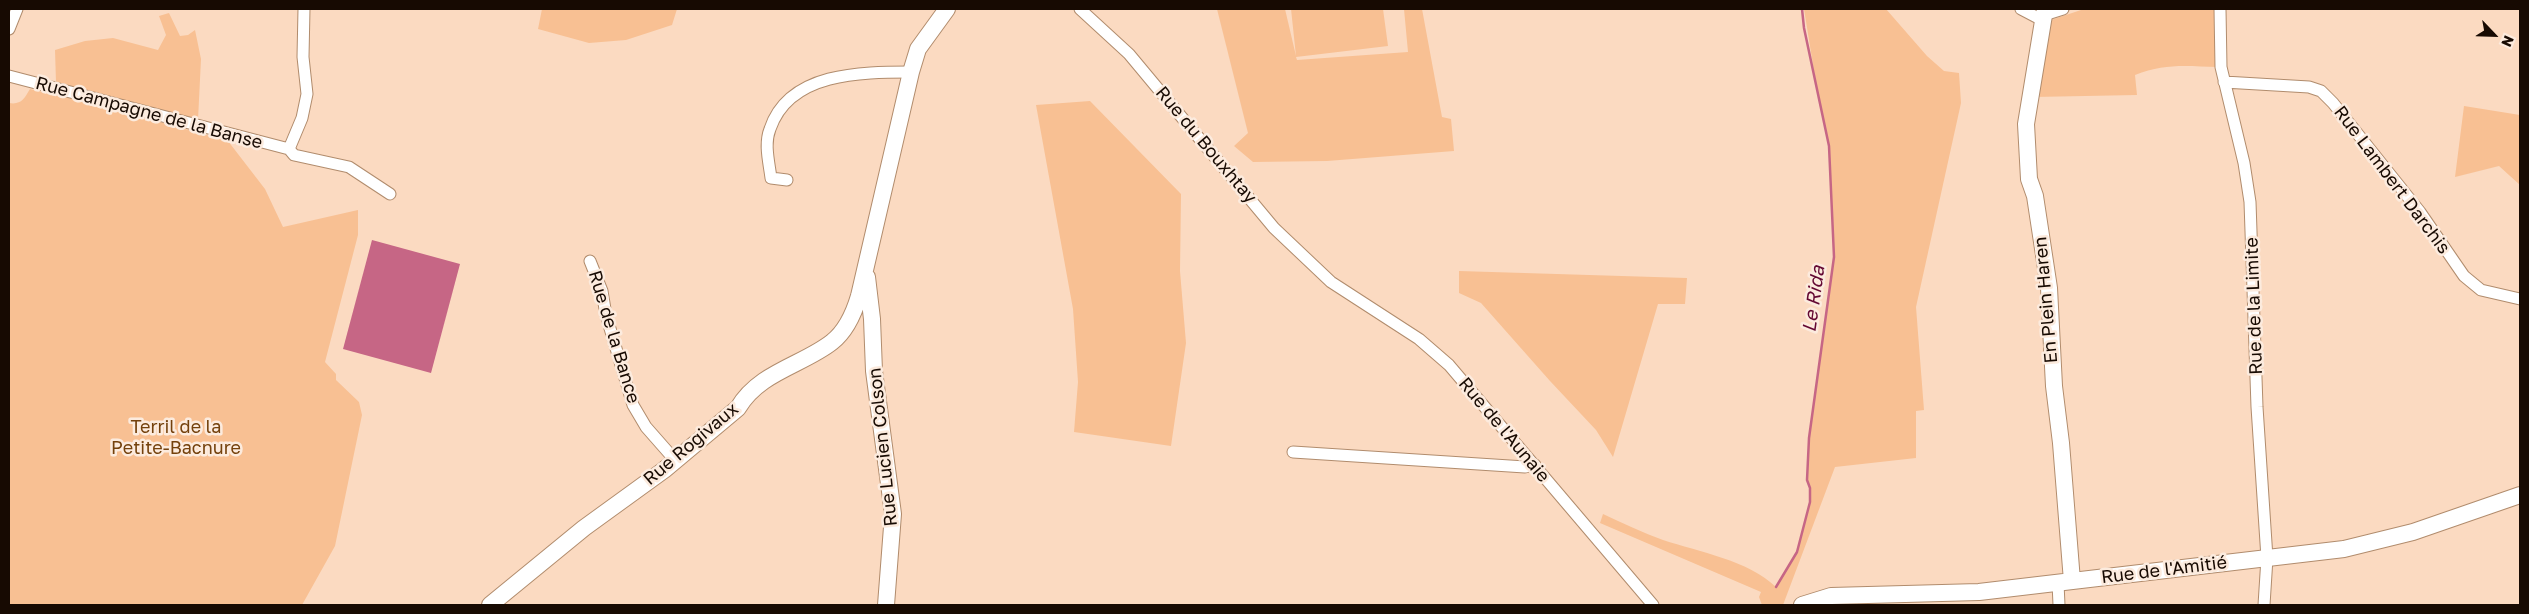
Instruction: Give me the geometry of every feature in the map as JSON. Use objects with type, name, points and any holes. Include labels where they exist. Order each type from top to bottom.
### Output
[{"type":"street","points":[[9,29],[17,9]]},
{"type":"street","points":[[304,9],[303,57],[307,94],[302,118],[288,149],[294,155],[349,167],[390,194]]},
{"type":"street","name":"Rue Rogivaux","points":[[490,605],[584,528],[676,460],[738,408],[742,401],[773,375],[831,343],[841,334],[854,312],[918,49],[947,9]]},
{"type":"street","name":"Rue du Bouxhtay","points":[[1080,9],[1129,54],[1274,228],[1331,282]]},
{"type":"street","points":[[2021,9],[2044,14],[2063,9]]},
{"type":"street","name":"Rue de la Limite","points":[[2220,9],[2221,67],[2244,163],[2250,202],[2257,407],[2267,558],[2264,605]]},
{"type":"street","name":"En Plein Haren","points":[[2044,14],[2026,124],[2030,179],[2035,196],[2049,288],[2053,377],[2061,442],[2065,582]]},
{"type":"street","points":[[786,180],[765,179],[767,148],[769,130],[780,106],[795,92],[820,81],[863,74],[911,72]]},
{"type":"street","name":"Rue Campagne de la Banse","points":[[9,76],[288,149]]},
{"type":"street","name":"Rue Lambert Darchis","points":[[2224,82],[2309,87],[2321,91],[2333,103],[2420,212],[2464,276],[2481,290],[2520,299]]},
{"type":"street","name":"Rue de la Bance","points":[[590,261],[602,291],[606,315],[633,405],[646,427],[676,460]]},
{"type":"street","name":"Rue Lucien Colson","points":[[865,268],[872,318],[874,371],[893,514],[886,605]]},
{"type":"street","name":"Rue de l'Aunaie","points":[[1331,282],[1420,339],[1472,391],[1653,605]]},
{"type":"street","points":[[854,312],[861,311],[872,318]]},
{"type":"street","points":[[1293,452],[1526,467],[1535,465]]},
{"type":"street","name":"Rue de l'Amitié","points":[[1802,605],[1831,596],[1980,592],[2344,548],[2385,540],[2520,495]]},
{"type":"street","points":[[2059,605],[2065,582]]},
{"type":"green space","points":[[542,9],[677,9],[672,25],[626,40],[589,43],[538,29]]},
{"type":"green space","points":[[1217,9],[1285,9],[1296,56],[1291,9],[1383,9],[1388,46],[1296,57],[1297,60],[1408,52],[1404,9],[1422,9],[1442,117],[1451,119],[1454,151],[1327,161],[1253,162],[1234,146],[1248,133]]},
{"type":"green space","points":[[1804,9],[1886,9],[1927,56],[1944,71],[1959,73],[1961,103],[1916,307],[1924,410],[1916,411],[1916,458],[1835,467],[1783,605],[1762,605],[1759,597],[1761,592],[1600,523],[1603,514],[1663,540],[1737,563],[1765,578],[1776,587],[1797,552],[1810,502],[1810,488],[1807,480],[1809,438],[1834,257],[1829,146],[1819,102]]},
{"type":"green space","points":[[2084,9],[2216,9],[2218,67],[2176,66],[2146,71],[2135,75],[2137,95],[2033,97],[2051,20]]},
{"type":"green space","points":[[169,13],[180,36],[188,35],[195,30],[201,59],[198,120],[56,82],[55,50],[85,41],[113,38],[158,50],[166,35],[159,16]]},
{"type":"green space","name":"Terril de la Petite-Bacnure","points":[[30,89],[99,105],[228,141],[265,189],[283,227],[358,210],[358,235],[325,362],[336,374],[336,380],[359,402],[362,415],[335,546],[302,605],[9,605],[9,103],[16,103],[22,100]]},
{"type":"green space","points":[[1090,101],[1181,194],[1180,271],[1186,343],[1171,446],[1074,432],[1078,382],[1073,309],[1036,105]]},
{"type":"green space","points":[[2464,106],[2520,115],[2520,185],[2499,166],[2455,177]]},
{"type":"green space","points":[[1459,271],[1687,278],[1685,304],[1658,304],[1613,457],[1596,430],[1481,303],[1459,293]]},
{"type":"shaded area","points":[[372,240],[460,264],[431,373],[343,349]]},
{"type":"waterway","name":"Le Rida","points":[[1776,587],[1797,552],[1810,502],[1810,488],[1807,480],[1809,438],[1834,257],[1829,146],[1804,28],[1802,9]]}]
